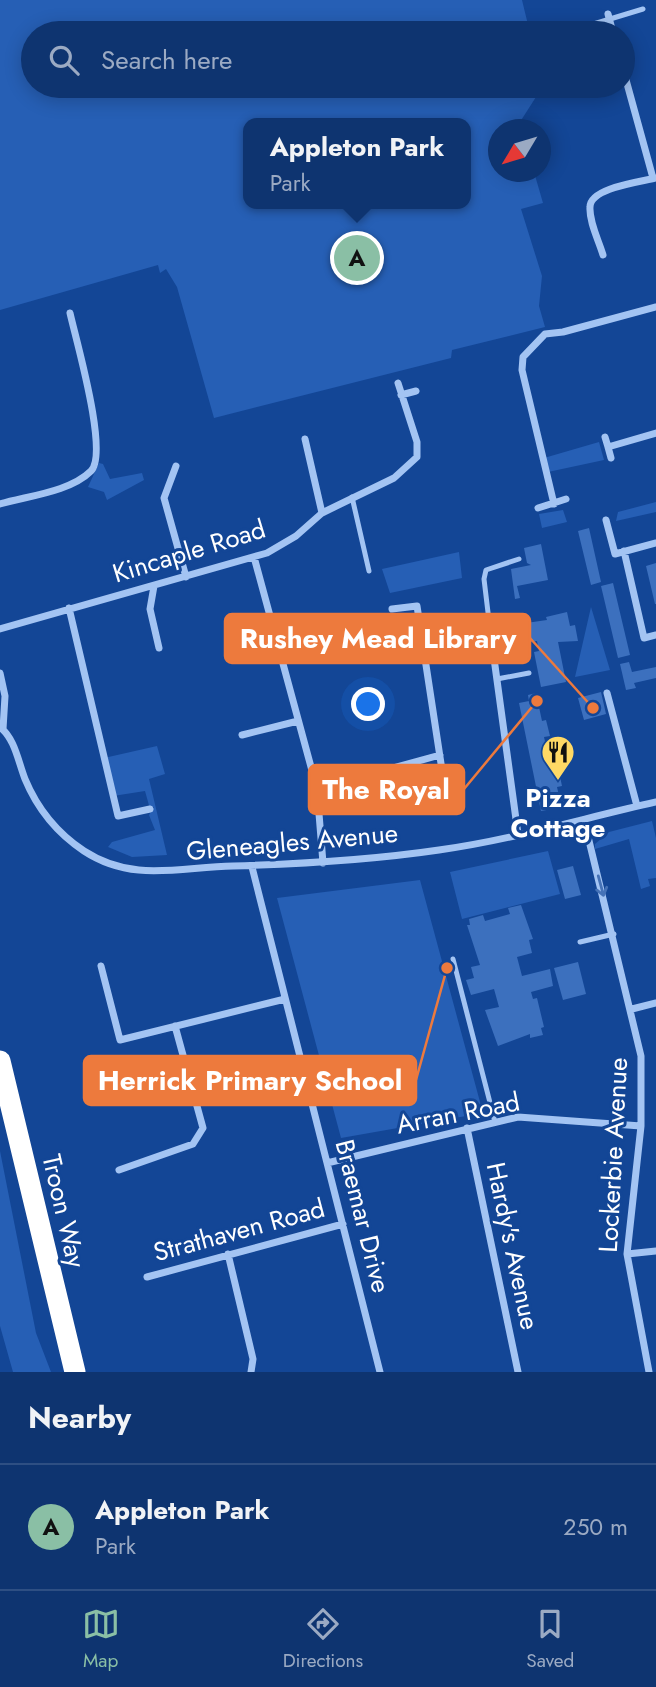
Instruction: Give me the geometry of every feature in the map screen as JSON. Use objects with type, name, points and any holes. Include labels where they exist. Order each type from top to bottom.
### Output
[{"type":"highway","name":"Troon Way","points":[[0,1062],[75,1372]]},
{"type":"street","points":[[608,17],[609,21]]},
{"type":"street","points":[[603,255],[590,208],[593,198],[603,191],[655,178],[632,98]]},
{"type":"street","points":[[554,504],[522,370],[523,357],[545,334],[563,332],[656,307]]},
{"type":"street","points":[[0,504],[73,483],[93,470],[97,458],[97,437],[70,313]]},
{"type":"street","name":"Kincaple Road","points":[[0,629],[254,557],[296,536],[322,513],[394,478],[417,457],[417,442],[398,383]]},
{"type":"street","points":[[401,395],[416,391]]},
{"type":"street","points":[[608,447],[656,433]]},
{"type":"street","points":[[605,437],[611,458]]},
{"type":"street","points":[[305,439],[322,513]]},
{"type":"street","points":[[176,466],[164,498],[186,578]]},
{"type":"street","points":[[538,508],[566,499]]},
{"type":"street","points":[[606,520],[615,554],[656,543]]},
{"type":"street","points":[[624,551],[644,638],[656,635]]},
{"type":"street","points":[[254,557],[317,789],[323,863]]},
{"type":"street","points":[[153,586],[150,609],[159,648]]},
{"type":"street","points":[[392,609],[417,606],[451,808]]},
{"type":"street","points":[[69,608],[118,816],[150,809]]},
{"type":"street","points":[[490,629],[518,834]]},
{"type":"street","points":[[492,645],[509,642]]},
{"type":"street","points":[[0,673],[5,696],[1,728]]},
{"type":"street","points":[[607,693],[637,806]]},
{"type":"street","points":[[242,735],[298,721]]},
{"type":"street","name":"Gleneagles Avenue","points":[[1,728],[13,746],[34,799],[66,839],[87,853],[132,871],[174,872],[233,866],[323,863],[440,850],[656,802]]},
{"type":"street","points":[[317,789],[440,755]]},
{"type":"street","name":"Lockerbie Avenue","points":[[584,820],[614,934],[641,1056],[641,1126],[627,1254],[649,1372]]},
{"type":"street","name":"Braemar Drive","points":[[252,867],[380,1372]]},
{"type":"street","points":[[101,966],[120,1040],[285,999]]},
{"type":"street","points":[[632,1009],[656,1003]]},
{"type":"street","points":[[119,1170],[193,1144],[203,1128],[175,1026]]},
{"type":"street","name":"Arran Road","points":[[327,1163],[517,1117],[641,1126]]},
{"type":"street","name":"Hardy's Avenue","points":[[467,1128],[518,1372]]},
{"type":"street","name":"Strathaven Road","points":[[147,1277],[343,1224]]},
{"type":"street","points":[[627,1254],[656,1251]]},
{"type":"street","points":[[228,1254],[253,1359],[251,1372]]},
{"type":"lane","points":[[599,21],[643,9]]},
{"type":"lane","points":[[352,498],[369,571]]},
{"type":"lane","points":[[490,629],[484,579],[486,570],[519,559]]},
{"type":"lane","points":[[497,679],[529,673]]},
{"type":"lane","points":[[580,942],[614,934]]},
{"type":"lane","points":[[453,959],[495,1122]]},
{"type":"shaded area","points":[[0,0],[522,0],[527,21],[21,21],[21,98],[535,98],[522,119],[488,119],[488,182],[537,182],[543,203],[521,209],[542,276],[539,306],[545,327],[452,350],[451,358],[214,418],[177,287],[166,269],[160,273],[158,265],[0,310]]},
{"type":"shaded area","points":[[599,442],[604,460],[548,472],[544,458]]},
{"type":"shaded area","points":[[99,463],[103,464],[110,479],[142,473],[144,480],[107,500],[104,492],[88,487]]},
{"type":"shaded area","points":[[656,502],[656,512],[616,521],[618,512]]},
{"type":"shaded area","points":[[563,510],[567,522],[542,528],[539,514]]},
{"type":"shaded area","points":[[459,552],[462,578],[390,593],[382,569]]},
{"type":"shaded area","points":[[591,607],[610,670],[575,677]]},
{"type":"shaded area","points":[[157,746],[165,774],[149,779],[167,855],[132,857],[108,847],[112,842],[155,830],[149,815],[154,807],[150,809],[145,791],[113,796],[104,758]]},
{"type":"shaded area","points":[[652,821],[656,838],[656,878],[648,879],[650,886],[641,889],[629,839],[595,849],[595,844],[609,832]]},
{"type":"shaded area","points":[[548,851],[560,894],[462,919],[450,872]]},
{"type":"shaded area","points":[[420,880],[483,1113],[341,1138],[277,898]]},
{"type":"shaded area","points":[[0,1151],[36,1333],[51,1372],[13,1372],[0,1326]]},
{"type":"building","points":[[589,528],[601,582],[591,585],[578,531]]},
{"type":"building","points":[[541,544],[548,580],[517,586],[520,598],[515,599],[511,569],[531,565],[527,563],[524,548]]},
{"type":"building","points":[[656,563],[656,604],[655,604],[646,566]]},
{"type":"building","points":[[613,583],[630,655],[618,658],[601,586]]},
{"type":"building","points":[[567,612],[570,626],[575,625],[578,641],[558,642],[566,682],[541,687],[534,652],[539,651],[537,641],[516,645],[512,625],[547,620],[546,617]]},
{"type":"building","points":[[629,662],[632,672],[656,667],[656,678],[634,683],[636,688],[626,690],[620,664]]},
{"type":"building","points":[[601,692],[606,714],[584,720],[578,698]]},
{"type":"building","points":[[536,693],[542,721],[546,720],[550,736],[544,737],[547,750],[554,749],[557,761],[551,762],[553,774],[559,772],[562,786],[557,787],[559,796],[567,794],[569,806],[541,811],[519,703],[529,701],[528,695]]},
{"type":"building","points":[[573,866],[581,895],[565,899],[557,870]]},
{"type":"building","points":[[521,905],[533,939],[529,940],[532,953],[517,957],[522,976],[550,969],[553,986],[531,992],[533,999],[537,998],[544,1027],[541,1028],[543,1035],[530,1038],[530,1034],[498,1046],[485,1010],[499,1007],[494,989],[471,995],[466,980],[474,978],[471,967],[480,965],[467,925],[470,925],[469,919],[483,915],[485,921],[510,914],[508,908]]},
{"type":"building","points":[[578,962],[586,994],[563,1000],[554,968]]},
{"type":"place","name":"Appleton Park","points":[[357,258]]},
{"type":"place","name":"The Royal","points":[[537,701]]},
{"type":"place","name":"Rushey Mead Library","points":[[593,708]]},
{"type":"place","name":"Pizza Cottage","points":[[558,782]]},
{"type":"place","name":"Herrick Primary School","points":[[447,968]]}]
